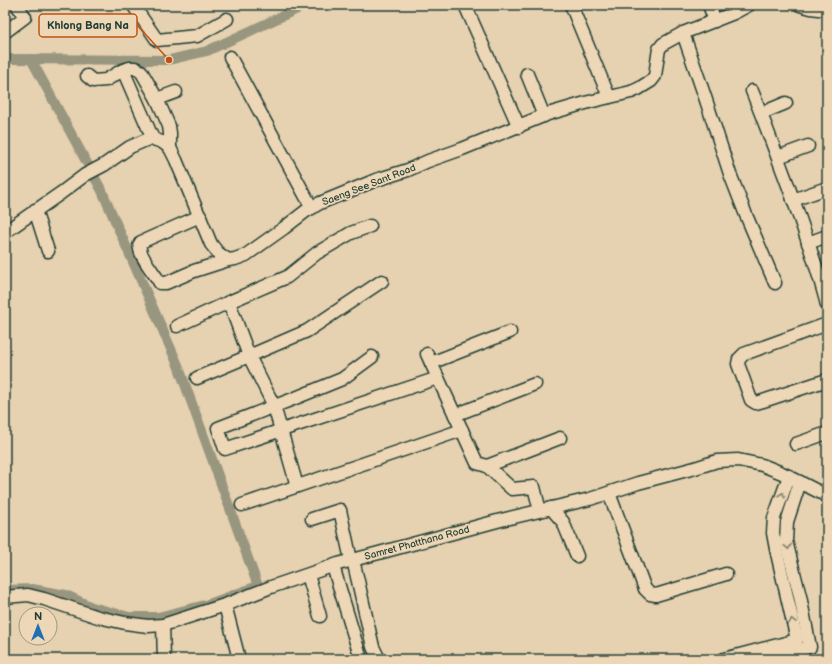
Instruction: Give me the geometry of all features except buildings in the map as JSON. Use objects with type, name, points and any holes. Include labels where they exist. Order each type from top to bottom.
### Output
[{"type":"street","points":[[5,32],[25,17],[17,5]]},
{"type":"street","points":[[465,5],[519,126]]},
{"type":"street","points":[[571,5],[609,97]]},
{"type":"street","points":[[709,5],[715,21]]},
{"type":"street","name":"Saeng See Sant Road","points":[[200,216],[141,242],[139,245],[141,254],[160,283],[166,283],[194,270],[235,259],[251,252],[320,203],[360,186],[408,170],[544,116],[631,92],[651,82],[655,76],[659,49],[663,44],[683,33],[734,13],[747,5]]},
{"type":"street","points":[[800,5],[827,10]]},
{"type":"street","points":[[139,7],[157,40],[197,36],[227,19]]},
{"type":"street","points":[[683,33],[730,174],[775,283]]},
{"type":"street","points":[[230,57],[312,208]]},
{"type":"street","points":[[87,76],[93,81],[106,80],[129,68],[134,68],[141,71],[157,99],[169,126],[170,148],[211,244],[218,253],[228,260]]},
{"type":"street","points":[[123,70],[153,139]]},
{"type":"street","points":[[527,74],[544,116]]},
{"type":"street","points":[[752,91],[762,113],[808,243],[822,269],[827,305]]},
{"type":"street","points":[[157,99],[176,92]]},
{"type":"street","points":[[762,113],[786,103]]},
{"type":"street","points":[[5,232],[85,175],[104,165],[130,147],[146,140],[153,139],[162,142],[170,148]]},
{"type":"street","points":[[778,157],[808,146]]},
{"type":"street","points":[[793,200],[824,189]]},
{"type":"street","points":[[35,210],[48,251]]},
{"type":"street","points":[[177,326],[288,277],[317,253],[351,233],[370,226]]},
{"type":"street","points":[[808,243],[827,236]]},
{"type":"street","points":[[196,378],[307,331],[382,281]]},
{"type":"street","points":[[229,302],[249,356],[274,406],[297,486]]},
{"type":"street","points":[[827,324],[744,354],[739,359],[738,364],[751,400],[756,403],[827,380]]},
{"type":"street","points":[[510,332],[429,359],[477,463],[487,466],[512,489],[534,487],[546,509],[563,522],[577,556]]},
{"type":"street","points":[[372,357],[342,379],[218,428],[225,449],[438,378]]},
{"type":"street","points":[[455,415],[535,384]]},
{"type":"street","points":[[242,505],[462,430]]},
{"type":"street","points":[[796,444],[827,432]]},
{"type":"street","points":[[487,466],[560,438]]},
{"type":"street","name":"Samret Phatthana Road","points":[[5,597],[28,595],[44,598],[98,617],[125,623],[148,626],[163,625],[352,560],[501,520],[590,499],[638,483],[717,461],[738,460],[762,465],[789,476],[827,496]]},
{"type":"street","points":[[789,476],[774,518],[773,533],[776,549],[789,579],[810,647]]},
{"type":"street","points":[[797,640],[789,579],[786,541],[787,522],[800,482]]},
{"type":"street","points":[[609,493],[645,589],[650,594],[656,595],[726,574]]},
{"type":"street","points":[[312,519],[340,510],[373,648],[379,659]]},
{"type":"street","points":[[333,566],[361,659]]},
{"type":"street","points":[[308,575],[320,616]]},
{"type":"street","points":[[230,603],[239,659]]},
{"type":"street","points":[[163,625],[164,659]]},
{"type":"street","points":[[724,659],[797,640],[810,647]]},
{"type":"street","points":[[766,659],[810,647]]},
{"type":"waterway","points":[[5,59],[169,60],[207,51],[306,5]]},
{"type":"waterway","points":[[5,590],[32,589],[66,595],[92,607],[129,617],[158,617],[209,604],[258,586],[178,365],[102,191],[31,59]]},
{"type":"place","name":"Khlong Bang Na","points":[[169,60]]}]
